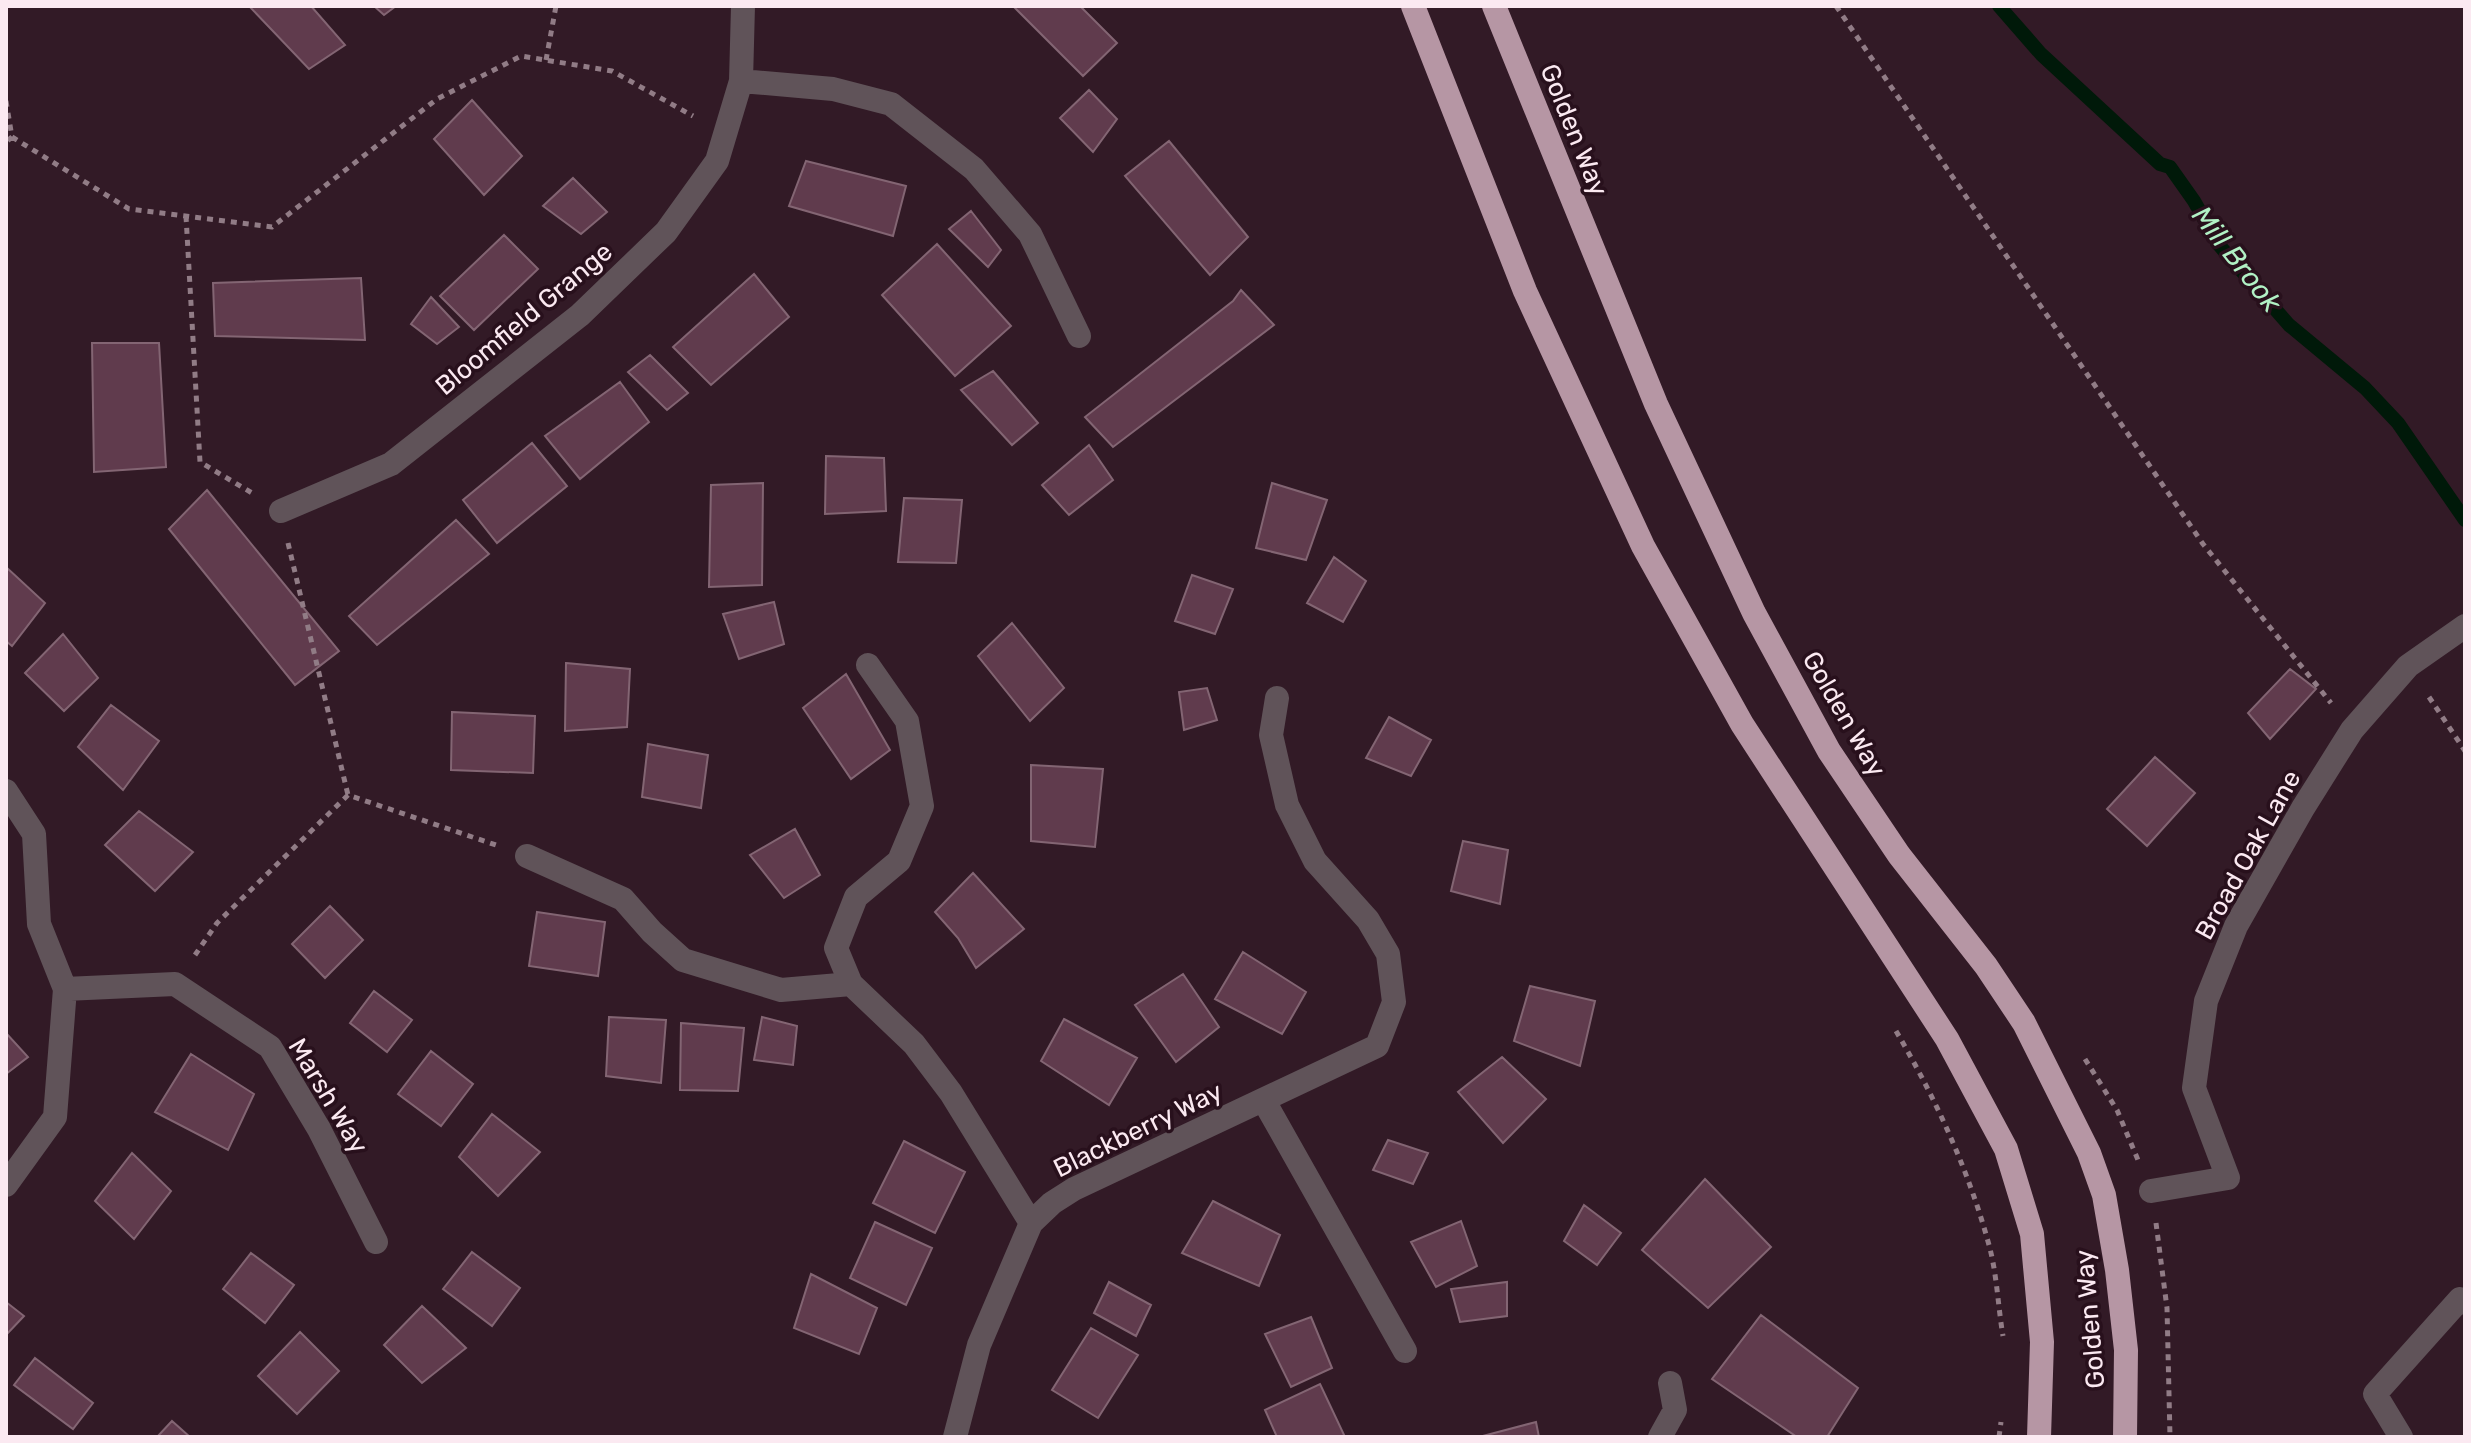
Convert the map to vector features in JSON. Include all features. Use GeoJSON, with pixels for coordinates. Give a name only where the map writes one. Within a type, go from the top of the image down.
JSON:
{"type":"FeatureCollection","features":[{"type":"Feature","properties":{"kind":"highway","name":"Golden Way"},"geometry":{"type":"LineString","coordinates":[[1413,6],[1525,291],[1643,546],[1742,724],[1947,1039],[2006,1149],[2032,1234],[2042,1342],[2039,1437]]}},
{"type":"Feature","properties":{"kind":"highway","name":"Golden Way"},"geometry":{"type":"LineString","coordinates":[[1494,6],[1656,404],[1754,613],[1829,751],[1899,855],[1986,966],[2024,1023],[2089,1153],[2104,1195],[2117,1270],[2126,1350],[2125,1437]]}},
{"type":"Feature","properties":{"kind":"street","name":"Bloomfield Grange"},"geometry":{"type":"LineString","coordinates":[[281,511],[391,464],[580,315],[666,232],[717,161],[741,81],[743,6]]}},
{"type":"Feature","properties":{"kind":"street"},"geometry":{"type":"LineString","coordinates":[[741,81],[833,89],[891,104],[974,169],[1030,234],[1079,336]]}},
{"type":"Feature","properties":{"kind":"street","name":"Broad Oak Lane"},"geometry":{"type":"LineString","coordinates":[[2151,1191],[2228,1178],[2194,1088],[2206,1001],[2236,926],[2303,808],[2352,730],[2408,666],[2465,626]]}},
{"type":"Feature","properties":{"kind":"street"},"geometry":{"type":"LineString","coordinates":[[868,665],[907,721],[922,806],[899,861],[856,897],[836,948],[851,984],[914,1044],[951,1093],[1031,1223]]}},
{"type":"Feature","properties":{"kind":"street","name":"Blackberry Way"},"geometry":{"type":"LineString","coordinates":[[955,1437],[979,1345],[1031,1223],[1052,1203],[1074,1189],[1377,1046],[1394,1002],[1388,954],[1368,920],[1315,861],[1287,805],[1271,735],[1277,698]]}},
{"type":"Feature","properties":{"kind":"street"},"geometry":{"type":"LineString","coordinates":[[6,791],[34,834],[39,924],[65,989],[55,1117],[6,1185]]}},
{"type":"Feature","properties":{"kind":"street"},"geometry":{"type":"LineString","coordinates":[[527,856],[623,899],[652,932],[683,960],[781,990],[851,984]]}},
{"type":"Feature","properties":{"kind":"street"},"geometry":{"type":"LineString","coordinates":[[65,989],[175,984]]}},
{"type":"Feature","properties":{"kind":"street","name":"Marsh Way"},"geometry":{"type":"LineString","coordinates":[[175,984],[270,1047],[319,1129],[376,1242]]}},
{"type":"Feature","properties":{"kind":"street","name":"Blackberry Way"},"geometry":{"type":"LineString","coordinates":[[1264,1101],[1405,1351]]}},
{"type":"Feature","properties":{"kind":"street"},"geometry":{"type":"LineString","coordinates":[[2401,1437],[2375,1394],[2460,1299],[2465,1303]]}},
{"type":"Feature","properties":{"kind":"street"},"geometry":{"type":"LineString","coordinates":[[1660,1437],[1675,1410],[1670,1383]]}},
{"type":"Feature","properties":{"kind":"path"},"geometry":{"type":"LineString","coordinates":[[546,60],[556,6]]}},
{"type":"Feature","properties":{"kind":"path"},"geometry":{"type":"LineString","coordinates":[[1836,6],[2203,544],[2352,730]]}},
{"type":"Feature","properties":{"kind":"path"},"geometry":{"type":"LineString","coordinates":[[6,101],[9,140],[129,209],[272,227],[437,99],[521,56],[612,71],[726,134]]}},
{"type":"Feature","properties":{"kind":"path"},"geometry":{"type":"LineString","coordinates":[[186,216],[200,462],[281,511],[348,795]]}},
{"type":"Feature","properties":{"kind":"path"},"geometry":{"type":"LineString","coordinates":[[2408,666],[2465,751]]}},
{"type":"Feature","properties":{"kind":"path"},"geometry":{"type":"LineString","coordinates":[[348,795],[527,856]]}},
{"type":"Feature","properties":{"kind":"path"},"geometry":{"type":"LineString","coordinates":[[175,984],[217,923],[348,795]]}},
{"type":"Feature","properties":{"kind":"path"},"geometry":{"type":"LineString","coordinates":[[2151,1191],[2167,1308],[2170,1437]]}},
{"type":"Feature","properties":{"kind":"building"},"geometry":{"type":"Polygon","coordinates":[[[249,6],[311,6],[345,45],[309,69],[249,6]]]}},
{"type":"Feature","properties":{"kind":"building"},"geometry":{"type":"Polygon","coordinates":[[[374,6],[396,6],[384,15],[374,6]]]}},
{"type":"Feature","properties":{"kind":"building"},"geometry":{"type":"Polygon","coordinates":[[[1013,6],[1080,6],[1117,43],[1083,76],[1013,6]]]}},
{"type":"Feature","properties":{"kind":"building"},"geometry":{"type":"Polygon","coordinates":[[[1089,90],[1117,119],[1093,152],[1060,118],[1089,90]]]}},
{"type":"Feature","properties":{"kind":"building"},"geometry":{"type":"Polygon","coordinates":[[[472,100],[522,156],[484,195],[434,139],[472,100]]]}},
{"type":"Feature","properties":{"kind":"building"},"geometry":{"type":"Polygon","coordinates":[[[1169,141],[1248,237],[1210,275],[1125,176],[1169,141]]]}},
{"type":"Feature","properties":{"kind":"building"},"geometry":{"type":"Polygon","coordinates":[[[806,161],[906,186],[893,236],[789,206],[806,161]]]}},
{"type":"Feature","properties":{"kind":"building"},"geometry":{"type":"Polygon","coordinates":[[[573,178],[607,212],[581,234],[543,206],[573,178]]]}},
{"type":"Feature","properties":{"kind":"building"},"geometry":{"type":"Polygon","coordinates":[[[971,211],[1001,250],[988,267],[949,229],[971,211]]]}},
{"type":"Feature","properties":{"kind":"building"},"geometry":{"type":"Polygon","coordinates":[[[504,235],[538,269],[474,330],[440,296],[504,235]]]}},
{"type":"Feature","properties":{"kind":"building"},"geometry":{"type":"Polygon","coordinates":[[[937,244],[1011,326],[955,376],[882,295],[937,244]]]}},
{"type":"Feature","properties":{"kind":"building"},"geometry":{"type":"Polygon","coordinates":[[[754,274],[789,317],[711,385],[673,347],[754,274]]]}},
{"type":"Feature","properties":{"kind":"building"},"geometry":{"type":"Polygon","coordinates":[[[361,278],[365,340],[215,336],[213,283],[361,278]]]}},
{"type":"Feature","properties":{"kind":"building"},"geometry":{"type":"Polygon","coordinates":[[[1241,290],[1274,325],[1113,447],[1085,417],[1233,301],[1241,290]]]}},
{"type":"Feature","properties":{"kind":"building"},"geometry":{"type":"Polygon","coordinates":[[[431,297],[459,327],[437,344],[411,324],[431,297]]]}},
{"type":"Feature","properties":{"kind":"building"},"geometry":{"type":"Polygon","coordinates":[[[92,343],[159,343],[166,467],[94,472],[92,343]]]}},
{"type":"Feature","properties":{"kind":"building"},"geometry":{"type":"Polygon","coordinates":[[[650,355],[688,393],[667,410],[628,372],[650,355]]]}},
{"type":"Feature","properties":{"kind":"building"},"geometry":{"type":"Polygon","coordinates":[[[993,371],[1038,423],[1012,445],[961,390],[993,371]]]}},
{"type":"Feature","properties":{"kind":"building"},"geometry":{"type":"Polygon","coordinates":[[[620,382],[649,422],[580,479],[545,436],[620,382]]]}},
{"type":"Feature","properties":{"kind":"building"},"geometry":{"type":"Polygon","coordinates":[[[532,443],[567,486],[497,543],[463,500],[532,443]]]}},
{"type":"Feature","properties":{"kind":"building"},"geometry":{"type":"Polygon","coordinates":[[[1089,445],[1113,480],[1069,515],[1042,485],[1089,445]]]}},
{"type":"Feature","properties":{"kind":"building"},"geometry":{"type":"Polygon","coordinates":[[[826,456],[884,458],[886,511],[825,514],[826,456]]]}},
{"type":"Feature","properties":{"kind":"building"},"geometry":{"type":"Polygon","coordinates":[[[763,483],[762,585],[709,587],[711,485],[763,483]]]}},
{"type":"Feature","properties":{"kind":"building"},"geometry":{"type":"Polygon","coordinates":[[[1272,483],[1327,500],[1306,560],[1256,548],[1272,483]]]}},
{"type":"Feature","properties":{"kind":"building"},"geometry":{"type":"Polygon","coordinates":[[[207,490],[339,651],[295,685],[169,529],[207,490]]]}},
{"type":"Feature","properties":{"kind":"building"},"geometry":{"type":"Polygon","coordinates":[[[904,498],[962,500],[956,563],[898,562],[904,498]]]}},
{"type":"Feature","properties":{"kind":"building"},"geometry":{"type":"Polygon","coordinates":[[[456,520],[489,554],[377,645],[349,616],[456,520]]]}},
{"type":"Feature","properties":{"kind":"building"},"geometry":{"type":"Polygon","coordinates":[[[1334,557],[1366,581],[1343,622],[1307,603],[1334,557]]]}},
{"type":"Feature","properties":{"kind":"building"},"geometry":{"type":"Polygon","coordinates":[[[6,567],[45,603],[12,646],[6,641],[6,567]]]}},
{"type":"Feature","properties":{"kind":"building"},"geometry":{"type":"Polygon","coordinates":[[[1192,575],[1233,589],[1215,634],[1175,621],[1192,575]]]}},
{"type":"Feature","properties":{"kind":"building"},"geometry":{"type":"Polygon","coordinates":[[[774,602],[784,644],[739,659],[723,614],[774,602]]]}},
{"type":"Feature","properties":{"kind":"building"},"geometry":{"type":"Polygon","coordinates":[[[1012,623],[1064,688],[1030,721],[978,656],[1012,623]]]}},
{"type":"Feature","properties":{"kind":"building"},"geometry":{"type":"Polygon","coordinates":[[[63,634],[98,678],[64,711],[25,673],[63,634]]]}},
{"type":"Feature","properties":{"kind":"building"},"geometry":{"type":"Polygon","coordinates":[[[566,663],[630,669],[627,727],[565,731],[566,663]]]}},
{"type":"Feature","properties":{"kind":"building"},"geometry":{"type":"Polygon","coordinates":[[[2290,669],[2316,689],[2270,739],[2248,713],[2290,669]]]}},
{"type":"Feature","properties":{"kind":"building"},"geometry":{"type":"Polygon","coordinates":[[[846,674],[890,750],[851,779],[803,708],[846,674]]]}},
{"type":"Feature","properties":{"kind":"building"},"geometry":{"type":"Polygon","coordinates":[[[1207,688],[1217,720],[1184,730],[1179,692],[1207,688]]]}},
{"type":"Feature","properties":{"kind":"building"},"geometry":{"type":"Polygon","coordinates":[[[111,705],[159,741],[123,790],[78,747],[111,705]]]}},
{"type":"Feature","properties":{"kind":"building"},"geometry":{"type":"Polygon","coordinates":[[[452,712],[535,716],[533,773],[451,770],[452,712]]]}},
{"type":"Feature","properties":{"kind":"building"},"geometry":{"type":"Polygon","coordinates":[[[1389,717],[1431,740],[1411,776],[1366,758],[1389,717]]]}},
{"type":"Feature","properties":{"kind":"building"},"geometry":{"type":"Polygon","coordinates":[[[648,744],[708,755],[701,808],[642,797],[648,744]]]}},
{"type":"Feature","properties":{"kind":"building"},"geometry":{"type":"Polygon","coordinates":[[[2155,757],[2195,793],[2147,846],[2107,809],[2155,757]]]}},
{"type":"Feature","properties":{"kind":"building"},"geometry":{"type":"Polygon","coordinates":[[[1031,765],[1103,769],[1095,847],[1031,841],[1031,765]]]}},
{"type":"Feature","properties":{"kind":"building"},"geometry":{"type":"Polygon","coordinates":[[[139,811],[193,852],[155,891],[105,845],[139,811]]]}},
{"type":"Feature","properties":{"kind":"building"},"geometry":{"type":"Polygon","coordinates":[[[795,829],[820,875],[784,898],[750,855],[795,829]]]}},
{"type":"Feature","properties":{"kind":"building"},"geometry":{"type":"Polygon","coordinates":[[[1463,841],[1508,850],[1500,904],[1451,891],[1463,841]]]}},
{"type":"Feature","properties":{"kind":"building"},"geometry":{"type":"Polygon","coordinates":[[[973,873],[1024,929],[976,968],[958,938],[935,912],[973,873]]]}},
{"type":"Feature","properties":{"kind":"building"},"geometry":{"type":"Polygon","coordinates":[[[330,906],[363,940],[325,978],[292,944],[330,906]]]}},
{"type":"Feature","properties":{"kind":"building"},"geometry":{"type":"Polygon","coordinates":[[[537,912],[605,922],[598,976],[529,966],[537,912]]]}},
{"type":"Feature","properties":{"kind":"building"},"geometry":{"type":"Polygon","coordinates":[[[1243,952],[1306,992],[1282,1034],[1215,999],[1243,952]]]}},
{"type":"Feature","properties":{"kind":"building"},"geometry":{"type":"Polygon","coordinates":[[[1183,974],[1219,1027],[1176,1062],[1135,1005],[1183,974]]]}},
{"type":"Feature","properties":{"kind":"building"},"geometry":{"type":"Polygon","coordinates":[[[1530,986],[1595,1001],[1580,1066],[1514,1041],[1530,986]]]}},
{"type":"Feature","properties":{"kind":"building"},"geometry":{"type":"Polygon","coordinates":[[[374,991],[412,1020],[387,1052],[350,1023],[374,991]]]}},
{"type":"Feature","properties":{"kind":"building"},"geometry":{"type":"Polygon","coordinates":[[[609,1017],[666,1020],[661,1083],[606,1076],[609,1017]]]}},
{"type":"Feature","properties":{"kind":"building"},"geometry":{"type":"Polygon","coordinates":[[[762,1017],[797,1026],[793,1065],[754,1060],[762,1017]]]}},
{"type":"Feature","properties":{"kind":"building"},"geometry":{"type":"Polygon","coordinates":[[[1064,1019],[1137,1058],[1109,1105],[1041,1061],[1064,1019]]]}},
{"type":"Feature","properties":{"kind":"building"},"geometry":{"type":"Polygon","coordinates":[[[681,1023],[744,1028],[738,1091],[680,1090],[681,1023]]]}},
{"type":"Feature","properties":{"kind":"building"},"geometry":{"type":"Polygon","coordinates":[[[6,1033],[28,1057],[6,1074],[6,1033]]]}},
{"type":"Feature","properties":{"kind":"building"},"geometry":{"type":"Polygon","coordinates":[[[431,1051],[473,1084],[441,1126],[398,1094],[431,1051]]]}},
{"type":"Feature","properties":{"kind":"building"},"geometry":{"type":"Polygon","coordinates":[[[191,1054],[254,1094],[228,1150],[155,1112],[191,1054]]]}},
{"type":"Feature","properties":{"kind":"building"},"geometry":{"type":"Polygon","coordinates":[[[1502,1057],[1546,1099],[1503,1143],[1458,1092],[1502,1057]]]}},
{"type":"Feature","properties":{"kind":"building"},"geometry":{"type":"Polygon","coordinates":[[[492,1114],[540,1152],[498,1196],[459,1157],[492,1114]]]}},
{"type":"Feature","properties":{"kind":"building"},"geometry":{"type":"Polygon","coordinates":[[[1388,1140],[1428,1153],[1413,1184],[1373,1170],[1388,1140]]]}},
{"type":"Feature","properties":{"kind":"building"},"geometry":{"type":"Polygon","coordinates":[[[904,1141],[965,1172],[935,1233],[873,1203],[904,1141]]]}},
{"type":"Feature","properties":{"kind":"building"},"geometry":{"type":"Polygon","coordinates":[[[132,1153],[171,1191],[134,1239],[95,1201],[132,1153]]]}},
{"type":"Feature","properties":{"kind":"building"},"geometry":{"type":"Polygon","coordinates":[[[1705,1179],[1771,1247],[1708,1308],[1642,1250],[1705,1179]]]}},
{"type":"Feature","properties":{"kind":"building"},"geometry":{"type":"Polygon","coordinates":[[[1213,1201],[1280,1235],[1259,1286],[1182,1253],[1213,1201]]]}},
{"type":"Feature","properties":{"kind":"building"},"geometry":{"type":"Polygon","coordinates":[[[1584,1205],[1621,1233],[1597,1265],[1564,1241],[1584,1205]]]}},
{"type":"Feature","properties":{"kind":"building"},"geometry":{"type":"Polygon","coordinates":[[[1461,1221],[1477,1266],[1436,1287],[1411,1242],[1461,1221]]]}},
{"type":"Feature","properties":{"kind":"building"},"geometry":{"type":"Polygon","coordinates":[[[875,1222],[932,1248],[906,1305],[850,1278],[875,1222]]]}},
{"type":"Feature","properties":{"kind":"building"},"geometry":{"type":"Polygon","coordinates":[[[472,1252],[520,1288],[492,1326],[443,1289],[472,1252]]]}},
{"type":"Feature","properties":{"kind":"building"},"geometry":{"type":"Polygon","coordinates":[[[251,1253],[294,1285],[265,1323],[223,1289],[251,1253]]]}},
{"type":"Feature","properties":{"kind":"building"},"geometry":{"type":"Polygon","coordinates":[[[811,1274],[877,1308],[859,1354],[794,1328],[811,1274]]]}},
{"type":"Feature","properties":{"kind":"building"},"geometry":{"type":"Polygon","coordinates":[[[1109,1282],[1151,1305],[1136,1336],[1094,1313],[1109,1282]]]}},
{"type":"Feature","properties":{"kind":"building"},"geometry":{"type":"Polygon","coordinates":[[[1507,1282],[1507,1316],[1460,1322],[1451,1289],[1507,1282]]]}},
{"type":"Feature","properties":{"kind":"building"},"geometry":{"type":"Polygon","coordinates":[[[6,1302],[24,1316],[6,1335],[6,1302]]]}},
{"type":"Feature","properties":{"kind":"building"},"geometry":{"type":"Polygon","coordinates":[[[422,1306],[466,1348],[422,1383],[384,1345],[422,1306]]]}},
{"type":"Feature","properties":{"kind":"building"},"geometry":{"type":"Polygon","coordinates":[[[1761,1315],[1858,1388],[1827,1437],[1797,1437],[1712,1379],[1761,1315]]]}},
{"type":"Feature","properties":{"kind":"building"},"geometry":{"type":"Polygon","coordinates":[[[1311,1317],[1332,1368],[1291,1387],[1265,1334],[1311,1317]]]}},
{"type":"Feature","properties":{"kind":"building"},"geometry":{"type":"Polygon","coordinates":[[[1091,1328],[1138,1355],[1098,1418],[1052,1390],[1091,1328]]]}},
{"type":"Feature","properties":{"kind":"building"},"geometry":{"type":"Polygon","coordinates":[[[300,1332],[339,1371],[297,1414],[258,1376],[300,1332]]]}},
{"type":"Feature","properties":{"kind":"building"},"geometry":{"type":"Polygon","coordinates":[[[35,1358],[93,1403],[73,1429],[14,1385],[35,1358]]]}},
{"type":"Feature","properties":{"kind":"building"},"geometry":{"type":"Polygon","coordinates":[[[1320,1384],[1345,1437],[1277,1437],[1265,1410],[1320,1384]]]}},
{"type":"Feature","properties":{"kind":"building"},"geometry":{"type":"Polygon","coordinates":[[[172,1421],[190,1437],[157,1437],[172,1421]]]}},
{"type":"Feature","properties":{"kind":"building"},"geometry":{"type":"Polygon","coordinates":[[[1536,1422],[1539,1437],[1479,1437],[1536,1422]]]}},
{"type":"Feature","properties":{"kind":"waterway","name":"Mill Brook"},"geometry":{"type":"LineString","coordinates":[[1999,6],[2041,54],[2160,164],[2170,167],[2219,245],[2289,325],[2365,388],[2398,423],[2465,520]]}}]}
